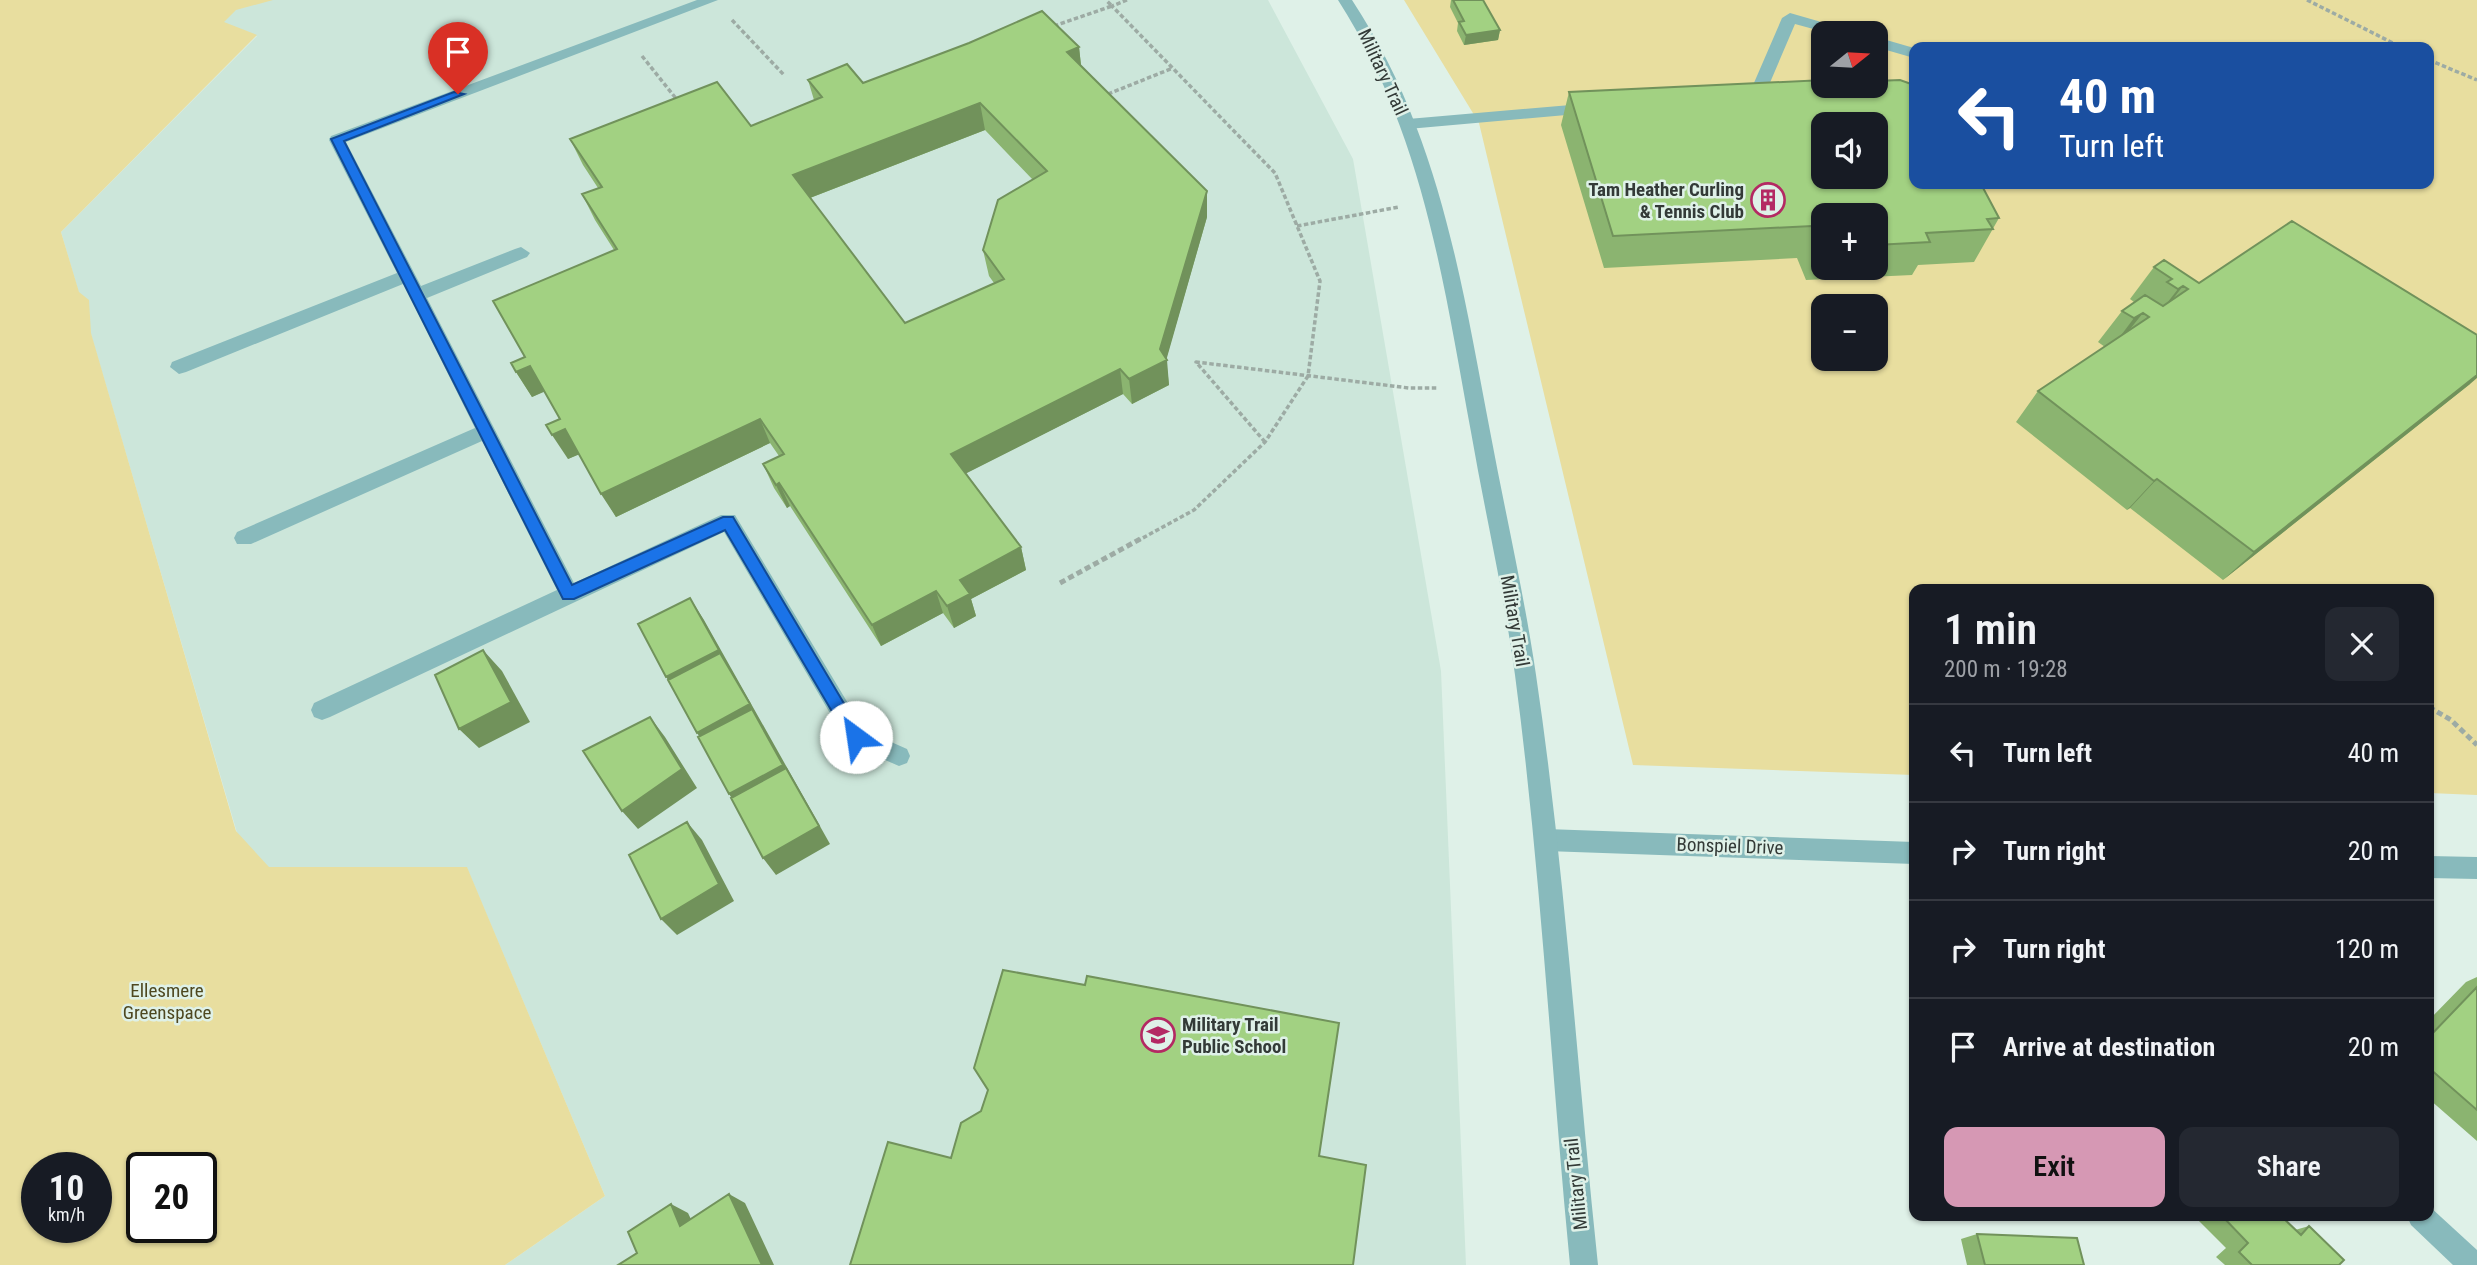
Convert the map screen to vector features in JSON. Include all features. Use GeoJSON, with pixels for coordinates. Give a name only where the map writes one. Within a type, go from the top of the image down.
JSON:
{"type":"FeatureCollection","features":[{"type":"Feature","properties":{"kind":"street"},"geometry":{"type":"LineString","coordinates":[[569,594],[337,139],[711,0]]}},
{"type":"Feature","properties":{"kind":"street","name":"Military Trail"},"geometry":{"type":"LineString","coordinates":[[1345,0],[1371,40],[1408,124],[1436,202],[1525,672],[1546,840],[1564,1069],[1584,1265]]}},
{"type":"Feature","properties":{"kind":"street"},"geometry":{"type":"LineString","coordinates":[[1754,99],[1790,18],[1811,24]]}},
{"type":"Feature","properties":{"kind":"street"},"geometry":{"type":"LineString","coordinates":[[1888,45],[1909,52]]}},
{"type":"Feature","properties":{"kind":"street"},"geometry":{"type":"LineString","coordinates":[[1408,124],[1606,107]]}},
{"type":"Feature","properties":{"kind":"street"},"geometry":{"type":"LineString","coordinates":[[417,295],[521,253]]}},
{"type":"Feature","properties":{"kind":"street"},"geometry":{"type":"LineString","coordinates":[[179,367],[406,276]]}},
{"type":"Feature","properties":{"kind":"street"},"geometry":{"type":"LineString","coordinates":[[244,538],[486,431]]}},
{"type":"Feature","properties":{"kind":"street"},"geometry":{"type":"LineString","coordinates":[[322,710],[728,521],[856,737],[899,756]]}},
{"type":"Feature","properties":{"kind":"street","name":"Bonspiel Drive"},"geometry":{"type":"LineString","coordinates":[[1546,840],[1909,853]]}},
{"type":"Feature","properties":{"kind":"street"},"geometry":{"type":"LineString","coordinates":[[2434,867],[2477,868]]}},
{"type":"Feature","properties":{"kind":"street"},"geometry":{"type":"LineString","coordinates":[[2425,1221],[2473,1265]]}},
{"type":"Feature","properties":{"kind":"path"},"geometry":{"type":"LineString","coordinates":[[1060,583],[1194,510],[1265,442],[1308,376],[1320,281],[1275,173],[1107,0]]}},
{"type":"Feature","properties":{"kind":"path"},"geometry":{"type":"LineString","coordinates":[[1051,28],[1127,0]]}},
{"type":"Feature","properties":{"kind":"path"},"geometry":{"type":"LineString","coordinates":[[2307,0],[2391,42]]}},
{"type":"Feature","properties":{"kind":"path"},"geometry":{"type":"LineString","coordinates":[[731,19],[784,75]]}},
{"type":"Feature","properties":{"kind":"path"},"geometry":{"type":"LineString","coordinates":[[624,33],[684,107]]}},
{"type":"Feature","properties":{"kind":"path"},"geometry":{"type":"LineString","coordinates":[[2434,62],[2477,79]]}},
{"type":"Feature","properties":{"kind":"path"},"geometry":{"type":"LineString","coordinates":[[1108,94],[1173,68]]}},
{"type":"Feature","properties":{"kind":"path"},"geometry":{"type":"LineString","coordinates":[[1297,226],[1404,206]]}},
{"type":"Feature","properties":{"kind":"path"},"geometry":{"type":"LineString","coordinates":[[1265,442],[1196,362],[1409,388],[1471,388]]}},
{"type":"Feature","properties":{"kind":"path"},"geometry":{"type":"LineString","coordinates":[[2434,710],[2451,720],[2477,745]]}},
{"type":"Feature","properties":{"kind":"shaded area"},"geometry":{"type":"Polygon","coordinates":[[[161,0],[1268,0],[1353,159],[1441,671],[1466,1265],[505,1265],[605,1196],[467,868],[247,867],[61,232],[257,36],[161,0]]]}},
{"type":"Feature","properties":{"kind":"green space","name":"Ellesmere Greenspace"},"geometry":{"type":"Polygon","coordinates":[[[0,0],[273,0],[236,10],[224,22],[257,35],[61,232],[79,292],[89,300],[91,333],[236,831],[269,867],[467,867],[605,1196],[505,1265],[0,1265],[0,0]]]}},
{"type":"Feature","properties":{"kind":"green space"},"geometry":{"type":"Polygon","coordinates":[[[1404,0],[2477,0],[2477,795],[2434,793],[2434,584],[1909,584],[1909,775],[1633,765],[1479,123],[1404,0]]]}},
{"type":"Feature","properties":{"kind":"building"},"geometry":{"type":"Polygon","coordinates":[[[1453,0],[1483,0],[1500,30],[1466,35],[1459,22],[1464,21],[1453,0]]]}},
{"type":"Feature","properties":{"kind":"building"},"geometry":{"type":"Polygon","coordinates":[[[1042,11],[1079,47],[1067,52],[1207,191],[1160,349],[1167,360],[1129,379],[1120,369],[951,454],[1021,547],[960,580],[970,594],[947,606],[936,591],[872,625],[779,483],[776,485],[763,464],[784,454],[760,419],[601,494],[565,429],[552,435],[546,425],[560,419],[530,366],[516,372],[511,363],[525,357],[493,301],[617,249],[582,194],[602,187],[570,139],[717,82],[751,126],[822,97],[808,80],[847,64],[863,83],[969,43],[1042,11]],[[980,103],[793,175],[905,323],[1004,279],[983,250],[998,200],[1047,171],[980,103]]]}},
{"type":"Feature","properties":{"kind":"building","name":"Tam Heather Curling & Tennis Club"},"geometry":{"type":"Polygon","coordinates":[[[1888,80],[1900,80],[1909,83],[1909,189],[1984,189],[1999,218],[1987,219],[1993,229],[1926,233],[1930,242],[1888,244],[1888,203],[1811,203],[1811,226],[1613,236],[1569,92],[1811,81],[1811,98],[1888,98],[1888,80]]]}},
{"type":"Feature","properties":{"kind":"building"},"geometry":{"type":"Polygon","coordinates":[[[2292,221],[2477,335],[2477,375],[2254,552],[2157,479],[2154,481],[2038,391],[2149,317],[2143,313],[2134,318],[2122,311],[2145,295],[2163,306],[2188,289],[2183,286],[2178,289],[2167,282],[2172,279],[2154,267],[2164,260],[2199,283],[2292,221]]]}},
{"type":"Feature","properties":{"kind":"building"},"geometry":{"type":"Polygon","coordinates":[[[690,598],[719,650],[666,677],[638,624],[690,598]]]}},
{"type":"Feature","properties":{"kind":"building"},"geometry":{"type":"Polygon","coordinates":[[[483,650],[511,702],[459,729],[435,675],[483,650]]]}},
{"type":"Feature","properties":{"kind":"building"},"geometry":{"type":"Polygon","coordinates":[[[720,653],[750,704],[697,733],[668,680],[720,653]]]}},
{"type":"Feature","properties":{"kind":"building"},"geometry":{"type":"Polygon","coordinates":[[[752,709],[783,765],[729,794],[698,737],[752,709]]]}},
{"type":"Feature","properties":{"kind":"building"},"geometry":{"type":"Polygon","coordinates":[[[650,717],[682,769],[622,811],[583,751],[650,717]]]}},
{"type":"Feature","properties":{"kind":"building"},"geometry":{"type":"Polygon","coordinates":[[[786,768],[819,826],[763,858],[731,798],[786,768]]]}},
{"type":"Feature","properties":{"kind":"building"},"geometry":{"type":"Polygon","coordinates":[[[687,822],[719,884],[661,919],[629,855],[687,822]]]}},
{"type":"Feature","properties":{"kind":"building"},"geometry":{"type":"Polygon","coordinates":[[[1003,970],[1085,985],[1087,976],[1339,1023],[1319,1156],[1366,1165],[1353,1265],[850,1265],[888,1142],[951,1158],[961,1123],[981,1111],[988,1090],[974,1068],[1003,970]]]}},
{"type":"Feature","properties":{"kind":"building"},"geometry":{"type":"Polygon","coordinates":[[[2477,987],[2477,1110],[2434,1072],[2434,1032],[2477,987]]]}},
{"type":"Feature","properties":{"kind":"building"},"geometry":{"type":"Polygon","coordinates":[[[729,1194],[762,1265],[618,1265],[637,1253],[628,1232],[671,1204],[680,1226],[729,1194]]]}},
{"type":"Feature","properties":{"kind":"building"},"geometry":{"type":"Polygon","coordinates":[[[2227,1221],[2286,1221],[2301,1235],[2309,1226],[2344,1260],[2339,1265],[2252,1265],[2239,1252],[2248,1243],[2227,1221]]]}},
{"type":"Feature","properties":{"kind":"building"},"geometry":{"type":"Polygon","coordinates":[[[1977,1234],[2077,1238],[2084,1265],[1985,1265],[1977,1234]]]}},
{"type":"Feature","properties":{"kind":"place","name":"Tam Heather Curling & Tennis Club"},"geometry":{"type":"Point","coordinates":[1768,200]}},
{"type":"Feature","properties":{"kind":"place","name":"Military Trail Public School"},"geometry":{"type":"Point","coordinates":[1158,1035]}},
{"type":"Feature","properties":{"kind":"route"},"geometry":{"type":"LineString","coordinates":[[458,94],[337,139],[569,594],[728,521],[856,737]]}}]}
